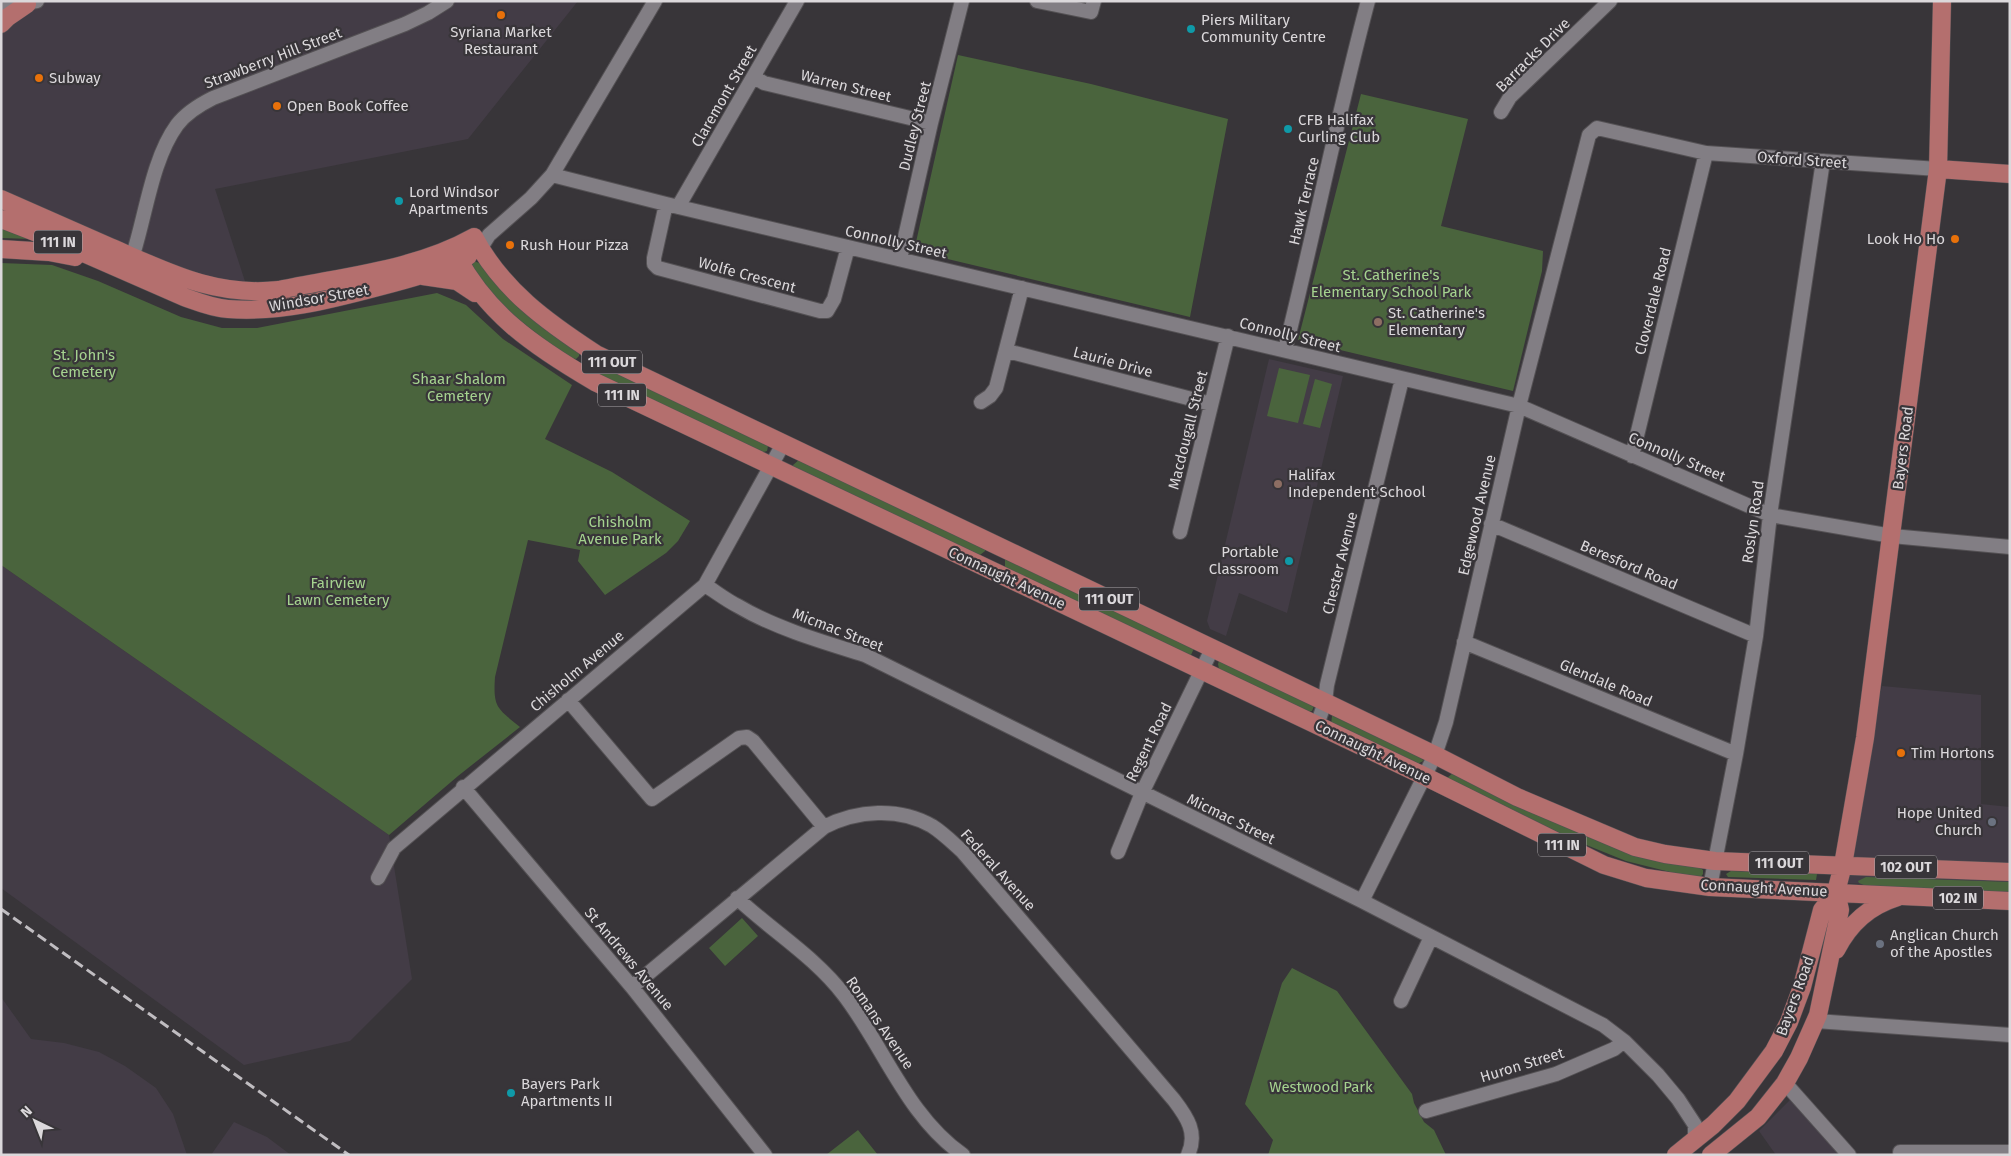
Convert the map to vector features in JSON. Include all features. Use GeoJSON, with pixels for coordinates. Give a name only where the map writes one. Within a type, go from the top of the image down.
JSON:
{"type":"FeatureCollection","features":[{"type":"Feature","properties":{"kind":"main road","name":"Bayers Road"},"geometry":{"type":"LineString","coordinates":[[1676,1155],[1713,1125],[1737,1101],[1774,1051],[1789,1022],[1802,987],[1822,910],[1836,892],[1843,865],[1863,752],[1938,169],[1942,1]]}},
{"type":"Feature","properties":{"kind":"main road"},"geometry":{"type":"LineString","coordinates":[[1,24],[8,17],[32,2]]}},
{"type":"Feature","properties":{"kind":"main road","name":"Oxford Street"},"geometry":{"type":"LineString","coordinates":[[1938,169],[2010,174]]}},
{"type":"Feature","properties":{"kind":"main road","name":"Windsor Street"},"geometry":{"type":"LineString","coordinates":[[3,198],[124,266],[204,305],[240,309],[283,308],[343,296],[420,276],[481,240]]}},
{"type":"Feature","properties":{"kind":"main road","name":"Windsor Street"},"geometry":{"type":"LineString","coordinates":[[1,219],[124,266],[229,290],[260,292],[279,290],[456,255]]}},
{"type":"Feature","properties":{"kind":"main road","name":"Connaught Avenue"},"geometry":{"type":"LineString","coordinates":[[481,240],[487,260],[518,298],[596,354],[1435,755],[1517,798],[1635,847],[1665,854],[1716,861],[2010,872]]}},
{"type":"Feature","properties":{"kind":"main road"},"geometry":{"type":"LineString","coordinates":[[1,249],[48,252],[124,266]]}},
{"type":"Feature","properties":{"kind":"main road","name":"Connaught Avenue"},"geometry":{"type":"LineString","coordinates":[[456,255],[487,302],[524,336],[556,359],[595,382],[1424,776],[1604,866],[1646,878],[1710,886],[1906,894],[2010,901]]}},
{"type":"Feature","properties":{"kind":"main road"},"geometry":{"type":"LineString","coordinates":[[420,276],[457,280],[487,302]]}},
{"type":"Feature","properties":{"kind":"main road"},"geometry":{"type":"LineString","coordinates":[[989,569],[1000,546]]}},
{"type":"Feature","properties":{"kind":"main road","name":"Bayers Road"},"geometry":{"type":"LineString","coordinates":[[1711,1155],[1758,1117],[1797,1064],[1816,1021],[1840,910],[1836,892]]}},
{"type":"Feature","properties":{"kind":"main road"},"geometry":{"type":"LineString","coordinates":[[1828,966],[1848,930],[1864,913],[1884,902],[1906,894]]}},
{"type":"Feature","properties":{"kind":"main road"},"geometry":{"type":"LineString","coordinates":[[1774,1051],[1777,1069],[1785,1082]]}},
{"type":"Feature","properties":{"kind":"main road"},"geometry":{"type":"LineString","coordinates":[[1713,1125],[1729,1115],[1744,1112],[1758,1117]]}},
{"type":"Feature","properties":{"kind":"street","name":"Strawberry Hill Street"},"geometry":{"type":"LineString","coordinates":[[124,266],[140,226],[166,142],[185,116],[213,98],[405,24],[447,1]]}},
{"type":"Feature","properties":{"kind":"street","name":"Windsor Street"},"geometry":{"type":"LineString","coordinates":[[481,240],[531,198],[552,175],[655,1]]}},
{"type":"Feature","properties":{"kind":"street","name":"Claremont Street"},"geometry":{"type":"LineString","coordinates":[[672,205],[754,77],[797,1]]}},
{"type":"Feature","properties":{"kind":"street","name":"Dudley Street"},"geometry":{"type":"LineString","coordinates":[[900,259],[962,1]]}},
{"type":"Feature","properties":{"kind":"street"},"geometry":{"type":"LineString","coordinates":[[1037,1],[1092,7]]}},
{"type":"Feature","properties":{"kind":"street","name":"Hawk Terrace"},"geometry":{"type":"LineString","coordinates":[[1285,350],[1350,70],[1368,1]]}},
{"type":"Feature","properties":{"kind":"street","name":"Barracks Drive"},"geometry":{"type":"LineString","coordinates":[[1501,112],[1510,97],[1610,1]]}},
{"type":"Feature","properties":{"kind":"street"},"geometry":{"type":"LineString","coordinates":[[1,7],[32,2]]}},
{"type":"Feature","properties":{"kind":"street","name":"Warren Street"},"geometry":{"type":"LineString","coordinates":[[754,77],[764,82],[932,123]]}},
{"type":"Feature","properties":{"kind":"street","name":"Oxford Street"},"geometry":{"type":"LineString","coordinates":[[1597,128],[1706,153],[1938,169]]}},
{"type":"Feature","properties":{"kind":"street","name":"Edgewood Avenue"},"geometry":{"type":"LineString","coordinates":[[1362,902],[1435,755],[1446,722],[1490,524],[1519,406],[1589,135],[1597,128]]}},
{"type":"Feature","properties":{"kind":"street","name":"Cloverdale Road"},"geometry":{"type":"LineString","coordinates":[[1632,456],[1706,153]]}},
{"type":"Feature","properties":{"kind":"street","name":"Roslyn Road"},"geometry":{"type":"LineString","coordinates":[[1710,886],[1736,754],[1756,636],[1770,514],[1823,161]]}},
{"type":"Feature","properties":{"kind":"street","name":"Connolly Street"},"geometry":{"type":"LineString","coordinates":[[552,175],[848,248],[1519,406],[1770,514],[1892,536],[2010,548]]}},
{"type":"Feature","properties":{"kind":"street","name":"Wolfe Crescent"},"geometry":{"type":"LineString","coordinates":[[672,205],[654,258],[654,264],[658,268],[820,311],[827,311],[834,299],[848,248]]}},
{"type":"Feature","properties":{"kind":"street"},"geometry":{"type":"LineString","coordinates":[[981,402],[990,396],[996,388],[1022,288]]}},
{"type":"Feature","properties":{"kind":"street","name":"Macdougall Street"},"geometry":{"type":"LineString","coordinates":[[1180,532],[1228,336]]}},
{"type":"Feature","properties":{"kind":"street","name":"Laurie Drive"},"geometry":{"type":"LineString","coordinates":[[1007,351],[1211,404]]}},
{"type":"Feature","properties":{"kind":"street","name":"Chester Avenue"},"geometry":{"type":"LineString","coordinates":[[1317,725],[1325,702],[1327,685],[1402,379]]}},
{"type":"Feature","properties":{"kind":"street"},"geometry":{"type":"LineString","coordinates":[[771,467],[783,444]]}},
{"type":"Feature","properties":{"kind":"street","name":"Chisholm Avenue"},"geometry":{"type":"LineString","coordinates":[[378,878],[394,848],[705,585],[771,467]]}},
{"type":"Feature","properties":{"kind":"street","name":"Beresford Road"},"geometry":{"type":"LineString","coordinates":[[1490,524],[1756,636]]}},
{"type":"Feature","properties":{"kind":"street","name":"Micmac Street"},"geometry":{"type":"LineString","coordinates":[[705,585],[738,607],[759,617],[865,655],[1551,996],[1603,1025],[1624,1041],[1658,1075],[1694,1124],[1695,1140]]}},
{"type":"Feature","properties":{"kind":"street","name":"Glendale Road"},"geometry":{"type":"LineString","coordinates":[[1464,642],[1736,754]]}},
{"type":"Feature","properties":{"kind":"street","name":"Regent Road"},"geometry":{"type":"LineString","coordinates":[[1118,852],[1142,793],[1212,649]]}},
{"type":"Feature","properties":{"kind":"street"},"geometry":{"type":"LineString","coordinates":[[568,700],[652,799],[739,738],[747,737],[771,760],[824,827]]}},
{"type":"Feature","properties":{"kind":"street","name":"St Andrews Avenue"},"geometry":{"type":"LineString","coordinates":[[464,787],[632,987],[765,1155]]}},
{"type":"Feature","properties":{"kind":"street","name":"Federal Avenue"},"geometry":{"type":"LineString","coordinates":[[632,987],[824,827],[836,820],[862,814],[887,813],[917,819],[944,834],[967,857],[1174,1100],[1191,1125],[1192,1141],[1188,1155]]}},
{"type":"Feature","properties":{"kind":"street","name":"Romans Avenue"},"geometry":{"type":"LineString","coordinates":[[737,898],[810,958],[837,986],[919,1112],[937,1134],[963,1155]]}},
{"type":"Feature","properties":{"kind":"street"},"geometry":{"type":"LineString","coordinates":[[1401,1001],[1431,937]]}},
{"type":"Feature","properties":{"kind":"street"},"geometry":{"type":"LineString","coordinates":[[1816,1021],[2010,1035]]}},
{"type":"Feature","properties":{"kind":"street","name":"Huron Street"},"geometry":{"type":"LineString","coordinates":[[1426,1111],[1556,1074],[1614,1049],[1624,1041]]}},
{"type":"Feature","properties":{"kind":"street"},"geometry":{"type":"LineString","coordinates":[[1785,1082],[1849,1155]]}},
{"type":"Feature","properties":{"kind":"street"},"geometry":{"type":"LineString","coordinates":[[1900,1152],[2010,1152]]}},
{"type":"Feature","properties":{"kind":"shaded area"},"geometry":{"type":"Polygon","coordinates":[[[1,1],[578,1],[468,139],[215,189],[253,306],[189,295],[95,259],[1,230],[1,1]]]}},
{"type":"Feature","properties":{"kind":"shaded area","name":"Halifax Independent School"},"geometry":{"type":"Polygon","coordinates":[[[1269,359],[1343,376],[1287,613],[1239,593],[1226,636],[1210,629],[1207,621],[1269,359]]]}},
{"type":"Feature","properties":{"kind":"shaded area"},"geometry":{"type":"Polygon","coordinates":[[[1,565],[389,835],[412,979],[350,1041],[244,1065],[1,888],[1,565]]]}},
{"type":"Feature","properties":{"kind":"shaded area"},"geometry":{"type":"Polygon","coordinates":[[[1882,686],[1981,695],[1981,804],[2010,807],[2010,888],[1833,883],[1882,686]]]}},
{"type":"Feature","properties":{"kind":"shaded area"},"geometry":{"type":"Polygon","coordinates":[[[1,997],[31,1039],[64,1043],[99,1052],[125,1066],[156,1088],[173,1114],[187,1155],[1,1155],[1,997]]]}},
{"type":"Feature","properties":{"kind":"shaded area"},"geometry":{"type":"Polygon","coordinates":[[[1795,1095],[1850,1155],[1776,1155],[1759,1131],[1795,1095]]]}},
{"type":"Feature","properties":{"kind":"shaded area"},"geometry":{"type":"Polygon","coordinates":[[[234,1122],[267,1137],[291,1155],[211,1155],[234,1122]]]}},
{"type":"Feature","properties":{"kind":"green space"},"geometry":{"type":"Polygon","coordinates":[[[958,55],[1091,84],[1228,119],[1190,317],[914,251],[958,55]]]}},
{"type":"Feature","properties":{"kind":"green space","name":"St. Catherine's Elementary School Park"},"geometry":{"type":"Polygon","coordinates":[[[1361,94],[1468,119],[1441,226],[1543,251],[1542,271],[1513,391],[1298,340],[1361,94]]]}},
{"type":"Feature","properties":{"kind":"green space"},"geometry":{"type":"Polygon","coordinates":[[[1,227],[32,239],[1,238],[1,227]]]}},
{"type":"Feature","properties":{"kind":"green space"},"geometry":{"type":"Polygon","coordinates":[[[474,261],[479,263],[501,286],[579,352],[579,356],[576,359],[568,357],[515,316],[490,292],[480,279],[471,265],[474,261]]]}},
{"type":"Feature","properties":{"kind":"green space","name":"Fairview Lawn Cemetery"},"geometry":{"type":"Polygon","coordinates":[[[1,263],[52,265],[98,281],[181,317],[222,328],[257,328],[437,293],[466,305],[503,339],[572,385],[545,439],[612,472],[690,521],[678,541],[666,553],[605,595],[578,561],[580,550],[528,540],[495,677],[495,695],[498,706],[506,716],[520,727],[458,776],[389,835],[1,565],[1,263]]]}},
{"type":"Feature","properties":{"kind":"green space"},"geometry":{"type":"Polygon","coordinates":[[[605,365],[764,442],[768,446],[767,451],[760,453],[601,375],[600,367],[605,365]]]}},
{"type":"Feature","properties":{"kind":"green space"},"geometry":{"type":"Polygon","coordinates":[[[1279,368],[1310,375],[1298,423],[1267,416],[1279,368]]]}},
{"type":"Feature","properties":{"kind":"green space"},"geometry":{"type":"Polygon","coordinates":[[[1315,379],[1332,384],[1320,428],[1303,424],[1315,379]]]}},
{"type":"Feature","properties":{"kind":"green space"},"geometry":{"type":"Polygon","coordinates":[[[800,459],[985,548],[985,551],[980,555],[794,469],[793,465],[800,459]]]}},
{"type":"Feature","properties":{"kind":"green space"},"geometry":{"type":"Polygon","coordinates":[[[1005,559],[1195,646],[1191,655],[1186,655],[1005,568],[1005,559]]]}},
{"type":"Feature","properties":{"kind":"green space"},"geometry":{"type":"Polygon","coordinates":[[[1219,661],[1314,706],[1312,711],[1307,712],[1219,669],[1219,661]]]}},
{"type":"Feature","properties":{"kind":"green space"},"geometry":{"type":"Polygon","coordinates":[[[1337,714],[1422,757],[1423,761],[1416,765],[1331,725],[1332,716],[1337,714]]]}},
{"type":"Feature","properties":{"kind":"green space"},"geometry":{"type":"Polygon","coordinates":[[[1453,773],[1699,867],[1703,870],[1703,874],[1700,878],[1694,878],[1626,861],[1579,842],[1449,781],[1447,778],[1453,773]]]}},
{"type":"Feature","properties":{"kind":"green space"},"geometry":{"type":"Polygon","coordinates":[[[1731,871],[1817,874],[1816,880],[1728,877],[1726,874],[1731,871]]]}},
{"type":"Feature","properties":{"kind":"green space"},"geometry":{"type":"Polygon","coordinates":[[[1866,877],[2010,882],[2010,892],[1866,886],[1859,883],[1858,881],[1866,877]]]}},
{"type":"Feature","properties":{"kind":"green space"},"geometry":{"type":"Polygon","coordinates":[[[742,918],[758,936],[725,966],[709,948],[742,918]]]}},
{"type":"Feature","properties":{"kind":"green space","name":"Westwood Park"},"geometry":{"type":"Polygon","coordinates":[[[1292,968],[1337,991],[1412,1094],[1414,1103],[1424,1122],[1434,1130],[1446,1155],[1268,1155],[1273,1140],[1245,1104],[1282,983],[1292,968]]]}},
{"type":"Feature","properties":{"kind":"green space"},"geometry":{"type":"Polygon","coordinates":[[[858,1130],[878,1155],[826,1155],[858,1130]]]}},
{"type":"Feature","properties":{"kind":"railway"},"geometry":{"type":"LineString","coordinates":[[1,909],[349,1155]]}},
{"type":"Feature","properties":{"kind":"place","name":"Syriana Market Restaurant"},"geometry":{"type":"Point","coordinates":[501,15]}},
{"type":"Feature","properties":{"kind":"place","name":"Piers Military Community Centre"},"geometry":{"type":"Point","coordinates":[1191,29]}},
{"type":"Feature","properties":{"kind":"place","name":"Subway"},"geometry":{"type":"Point","coordinates":[39,78]}},
{"type":"Feature","properties":{"kind":"place","name":"Open Book Coffee"},"geometry":{"type":"Point","coordinates":[277,106]}},
{"type":"Feature","properties":{"kind":"place","name":"CFB Halifax Curling Club"},"geometry":{"type":"Point","coordinates":[1288,129]}},
{"type":"Feature","properties":{"kind":"place","name":"Lord Windsor Apartments"},"geometry":{"type":"Point","coordinates":[399,201]}},
{"type":"Feature","properties":{"kind":"place","name":"Look Ho Ho"},"geometry":{"type":"Point","coordinates":[1955,239]}},
{"type":"Feature","properties":{"kind":"place","name":"Rush Hour Pizza"},"geometry":{"type":"Point","coordinates":[510,245]}},
{"type":"Feature","properties":{"kind":"place","name":"St. Catherine's Elementary"},"geometry":{"type":"Point","coordinates":[1378,322]}},
{"type":"Feature","properties":{"kind":"place","name":"Halifax Independent School"},"geometry":{"type":"Point","coordinates":[1278,484]}},
{"type":"Feature","properties":{"kind":"place","name":"Portable Classroom"},"geometry":{"type":"Point","coordinates":[1289,561]}},
{"type":"Feature","properties":{"kind":"place","name":"Tim Hortons"},"geometry":{"type":"Point","coordinates":[1901,753]}},
{"type":"Feature","properties":{"kind":"place","name":"Hope United Church"},"geometry":{"type":"Point","coordinates":[1992,822]}},
{"type":"Feature","properties":{"kind":"place","name":"Anglican Church of the Apostles"},"geometry":{"type":"Point","coordinates":[1880,944]}},
{"type":"Feature","properties":{"kind":"place","name":"Bayers Park Apartments II"},"geometry":{"type":"Point","coordinates":[511,1093]}},
{"type":"Feature","properties":{"kind":"park label","name":"St. John's Cemetery"},"geometry":{"type":"Point","coordinates":[84,364]}},
{"type":"Feature","properties":{"kind":"park label","name":"Shaar Shalom Cemetery"},"geometry":{"type":"Point","coordinates":[459,388]}},
{"type":"Feature","properties":{"kind":"park label","name":"Chisholm Avenue Park"},"geometry":{"type":"Point","coordinates":[620,530]}}]}
